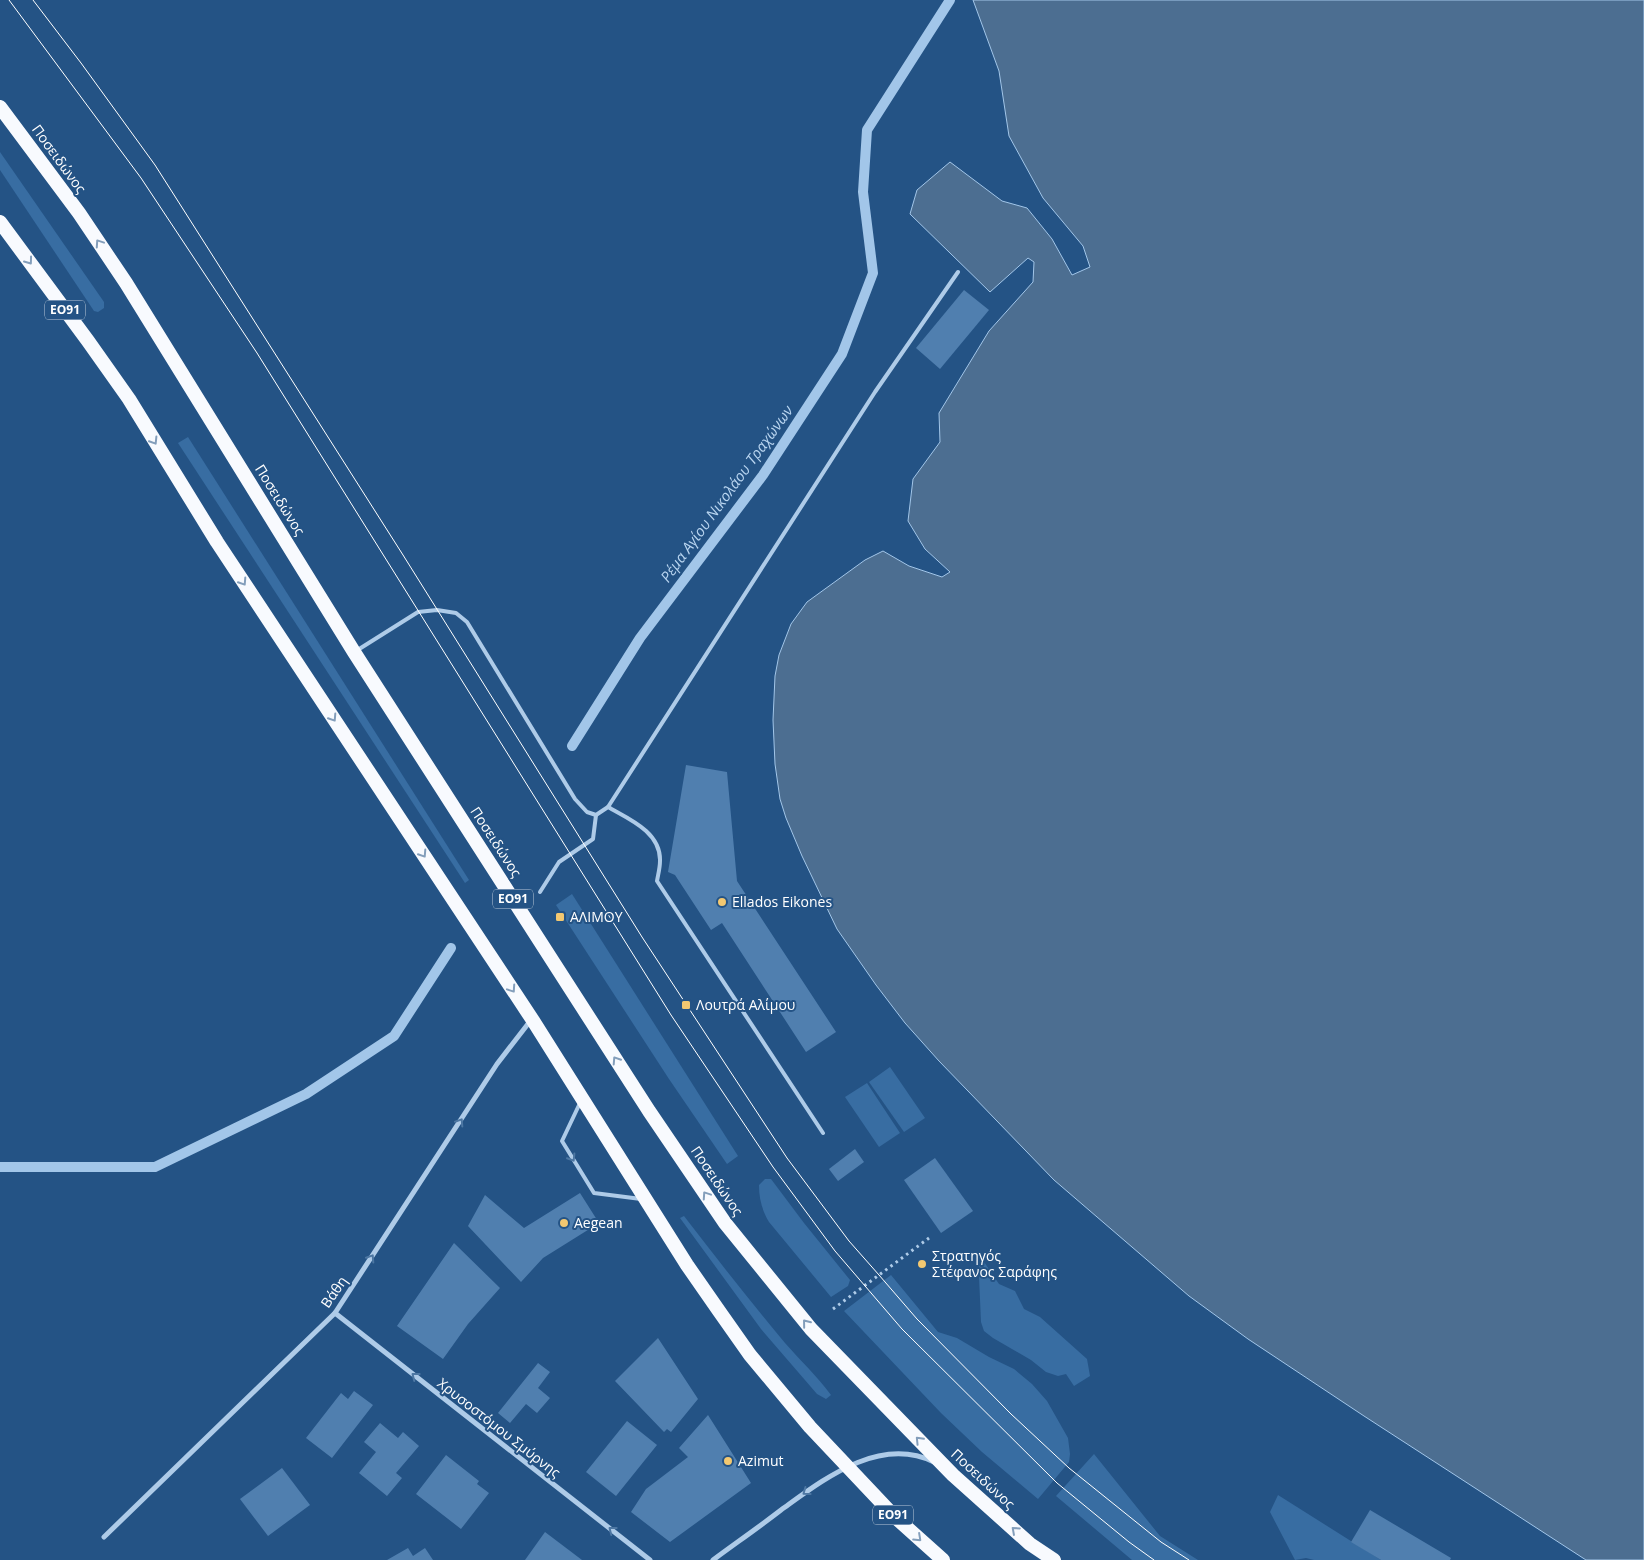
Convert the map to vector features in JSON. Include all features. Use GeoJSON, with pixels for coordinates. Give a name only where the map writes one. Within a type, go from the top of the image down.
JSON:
{"type":"FeatureCollection","features":[{"type":"Feature","properties":{"kind":"highway","name":"Ποσειδώνος"},"geometry":{"type":"LineString","coordinates":[[0,107],[74,205],[126,283],[354,652],[649,1111],[725,1223],[811,1329],[953,1475],[1030,1544],[1054,1560]]}},
{"type":"Feature","properties":{"kind":"highway","name":"ΕΟ91"},"geometry":{"type":"LineString","coordinates":[[0,222],[88,340],[129,400],[217,542],[532,1019],[687,1265],[750,1355],[810,1427],[894,1516],[943,1560]]}},
{"type":"Feature","properties":{"kind":"street","name":"Βάθη"},"geometry":{"type":"LineString","coordinates":[[104,1537],[335,1313],[497,1064],[532,1019]]}},
{"type":"Feature","properties":{"kind":"street","name":"Χρυσοστόμου Σμύρνης"},"geometry":{"type":"LineString","coordinates":[[335,1313],[650,1560]]}},
{"type":"Feature","properties":{"kind":"street"},"geometry":{"type":"LineString","coordinates":[[713,1560],[811,1488],[847,1466],[867,1458],[894,1454],[923,1458],[932,1461],[953,1475]]}},
{"type":"Feature","properties":{"kind":"lane"},"geometry":{"type":"LineString","coordinates":[[540,892],[559,862],[593,839],[596,815],[608,807],[875,392],[958,272]]}},
{"type":"Feature","properties":{"kind":"lane"},"geometry":{"type":"LineString","coordinates":[[354,652],[418,612],[437,610],[456,613],[467,622],[576,799],[587,812],[596,815]]}},
{"type":"Feature","properties":{"kind":"lane"},"geometry":{"type":"LineString","coordinates":[[608,807],[650,833],[657,847],[660,860],[657,881],[823,1133]]}},
{"type":"Feature","properties":{"kind":"lane"},"geometry":{"type":"LineString","coordinates":[[582,1099],[562,1141],[594,1193],[645,1199]]}},
{"type":"Feature","properties":{"kind":"path"},"geometry":{"type":"LineString","coordinates":[[833,1309],[929,1238]]}},
{"type":"Feature","properties":{"kind":"shaded area"},"geometry":{"type":"Polygon","coordinates":[[[973,0],[1644,0],[1644,1560],[1586,1560],[1248,1339],[1189,1296],[1054,1180],[905,1023],[837,929],[802,856],[780,799],[775,764],[773,720],[775,676],[779,655],[791,624],[807,602],[865,560],[883,551],[909,566],[942,577],[950,572],[925,549],[908,521],[913,479],[940,442],[939,413],[989,331],[1033,282],[1034,262],[1028,258],[990,292],[910,214],[917,190],[950,162],[1002,201],[1027,208],[1052,239],[1072,275],[1090,267],[1083,246],[1043,198],[1009,136],[999,71],[973,0]]]}},
{"type":"Feature","properties":{"kind":"shaded area"},"geometry":{"type":"Polygon","coordinates":[[[0,152],[104,302],[104,308],[98,312],[94,311],[0,170],[0,152]]]}},
{"type":"Feature","properties":{"kind":"shaded area"},"geometry":{"type":"Polygon","coordinates":[[[188,437],[469,880],[465,883],[178,443],[188,437]]]}},
{"type":"Feature","properties":{"kind":"shaded area"},"geometry":{"type":"Polygon","coordinates":[[[572,894],[738,1156],[727,1164],[669,1079],[556,905],[572,894]]]}},
{"type":"Feature","properties":{"kind":"shaded area"},"geometry":{"type":"Polygon","coordinates":[[[890,1067],[925,1118],[904,1132],[869,1082],[890,1067]]]}},
{"type":"Feature","properties":{"kind":"shaded area"},"geometry":{"type":"Polygon","coordinates":[[[867,1083],[900,1133],[879,1147],[845,1097],[867,1083]]]}},
{"type":"Feature","properties":{"kind":"shaded area"},"geometry":{"type":"Polygon","coordinates":[[[765,1179],[771,1179],[850,1280],[848,1286],[831,1297],[769,1222],[763,1209],[759,1185],[765,1179]]]}},
{"type":"Feature","properties":{"kind":"shaded area"},"geometry":{"type":"Polygon","coordinates":[[[684,1216],[785,1343],[826,1388],[831,1395],[826,1399],[817,1394],[761,1329],[680,1218],[684,1216]]]}},
{"type":"Feature","properties":{"kind":"shaded area"},"geometry":{"type":"Polygon","coordinates":[[[978,1253],[999,1284],[1015,1291],[1024,1309],[1040,1317],[1087,1359],[1090,1376],[1074,1386],[1066,1374],[1058,1376],[1046,1372],[1031,1360],[984,1331],[981,1322],[978,1253]]]}},
{"type":"Feature","properties":{"kind":"shaded area"},"geometry":{"type":"Polygon","coordinates":[[[891,1275],[938,1332],[957,1338],[1014,1369],[1032,1384],[1047,1401],[1068,1438],[1070,1454],[1069,1462],[1038,1499],[982,1452],[941,1413],[844,1311],[891,1275]]]}},
{"type":"Feature","properties":{"kind":"shaded area"},"geometry":{"type":"Polygon","coordinates":[[[1094,1454],[1160,1536],[1198,1560],[1132,1560],[1056,1496],[1094,1454]]]}},
{"type":"Feature","properties":{"kind":"shaded area"},"geometry":{"type":"Polygon","coordinates":[[[1278,1495],[1381,1560],[1314,1560],[1306,1558],[1295,1560],[1270,1512],[1278,1495]]]}},
{"type":"Feature","properties":{"kind":"building"},"geometry":{"type":"Polygon","coordinates":[[[964,290],[989,310],[940,369],[916,348],[964,290]]]}},
{"type":"Feature","properties":{"kind":"building","name":"Ellados Eikones"},"geometry":{"type":"Polygon","coordinates":[[[686,765],[727,772],[737,881],[836,1032],[806,1052],[722,923],[711,930],[675,875],[668,872],[686,765]]]}},
{"type":"Feature","properties":{"kind":"building"},"geometry":{"type":"Polygon","coordinates":[[[855,1149],[864,1162],[838,1181],[829,1169],[855,1149]]]}},
{"type":"Feature","properties":{"kind":"building"},"geometry":{"type":"Polygon","coordinates":[[[935,1158],[973,1211],[941,1233],[904,1180],[935,1158]]]}},
{"type":"Feature","properties":{"kind":"building"},"geometry":{"type":"Polygon","coordinates":[[[580,1193],[599,1223],[543,1258],[521,1282],[468,1226],[485,1195],[524,1228],[580,1193]]]}},
{"type":"Feature","properties":{"kind":"building"},"geometry":{"type":"Polygon","coordinates":[[[454,1243],[500,1288],[468,1324],[443,1359],[397,1326],[454,1243]]]}},
{"type":"Feature","properties":{"kind":"building"},"geometry":{"type":"Polygon","coordinates":[[[658,1338],[698,1399],[671,1432],[667,1429],[664,1432],[615,1381],[658,1338]]]}},
{"type":"Feature","properties":{"kind":"building"},"geometry":{"type":"Polygon","coordinates":[[[538,1363],[550,1372],[538,1388],[550,1398],[537,1413],[526,1404],[510,1423],[498,1413],[538,1363]]]}},
{"type":"Feature","properties":{"kind":"building"},"geometry":{"type":"Polygon","coordinates":[[[354,1391],[373,1405],[332,1458],[306,1438],[341,1393],[348,1399],[354,1391]]]}},
{"type":"Feature","properties":{"kind":"building"},"geometry":{"type":"Polygon","coordinates":[[[708,1415],[751,1483],[670,1542],[631,1512],[646,1489],[688,1457],[679,1448],[708,1415]]]}},
{"type":"Feature","properties":{"kind":"building"},"geometry":{"type":"Polygon","coordinates":[[[627,1421],[657,1445],[616,1496],[586,1472],[627,1421]]]}},
{"type":"Feature","properties":{"kind":"building"},"geometry":{"type":"Polygon","coordinates":[[[380,1423],[398,1438],[403,1432],[419,1446],[396,1473],[402,1478],[387,1496],[359,1473],[376,1452],[364,1442],[380,1423]]]}},
{"type":"Feature","properties":{"kind":"building"},"geometry":{"type":"Polygon","coordinates":[[[446,1455],[479,1481],[477,1484],[489,1493],[461,1529],[416,1494],[446,1455]]]}},
{"type":"Feature","properties":{"kind":"building"},"geometry":{"type":"Polygon","coordinates":[[[282,1468],[310,1505],[268,1536],[240,1499],[282,1468]]]}},
{"type":"Feature","properties":{"kind":"building"},"geometry":{"type":"Polygon","coordinates":[[[1370,1510],[1451,1558],[1450,1560],[1381,1560],[1351,1542],[1370,1510]]]}},
{"type":"Feature","properties":{"kind":"building"},"geometry":{"type":"Polygon","coordinates":[[[545,1532],[582,1560],[525,1560],[545,1532]]]}},
{"type":"Feature","properties":{"kind":"building"},"geometry":{"type":"Polygon","coordinates":[[[408,1548],[413,1556],[425,1548],[433,1560],[387,1560],[408,1548]]]}},
{"type":"Feature","properties":{"kind":"waterway","name":"Ρέμα Αγίου Νικολάου Τραχώνων"},"geometry":{"type":"LineString","coordinates":[[572,746],[640,638],[763,475],[842,354],[873,273],[863,192],[867,130],[950,0]]}},
{"type":"Feature","properties":{"kind":"waterway","name":"Ρέμα Αγίου Νικολάου Τραχώνων"},"geometry":{"type":"LineString","coordinates":[[0,1167],[155,1167],[306,1094],[394,1036],[451,948]]}},
{"type":"Feature","properties":{"kind":"tram line"},"geometry":{"type":"LineString","coordinates":[[9,0],[141,178],[257,353],[671,1015],[773,1167],[835,1251],[902,1329],[1057,1483],[1154,1560]]}},
{"type":"Feature","properties":{"kind":"tram line"},"geometry":{"type":"LineString","coordinates":[[33,0],[155,165],[403,555],[642,937],[787,1158],[849,1241],[917,1319],[1011,1414],[1069,1468],[1161,1542],[1189,1560]]}},
{"type":"Feature","properties":{"kind":"place","name":"Ellados Eikones"},"geometry":{"type":"Point","coordinates":[722,902]}},
{"type":"Feature","properties":{"kind":"place","name":"ΑΛΙΜΟΥ"},"geometry":{"type":"Point","coordinates":[560,917]}},
{"type":"Feature","properties":{"kind":"place","name":"Λουτρά Αλίμου"},"geometry":{"type":"Point","coordinates":[686,1005]}},
{"type":"Feature","properties":{"kind":"place","name":"Aegean"},"geometry":{"type":"Point","coordinates":[564,1223]}},
{"type":"Feature","properties":{"kind":"place","name":"Στρατηγός Στέφανος Σαράφης"},"geometry":{"type":"Point","coordinates":[922,1264]}},
{"type":"Feature","properties":{"kind":"place","name":"Azimut"},"geometry":{"type":"Point","coordinates":[728,1461]}}]}
